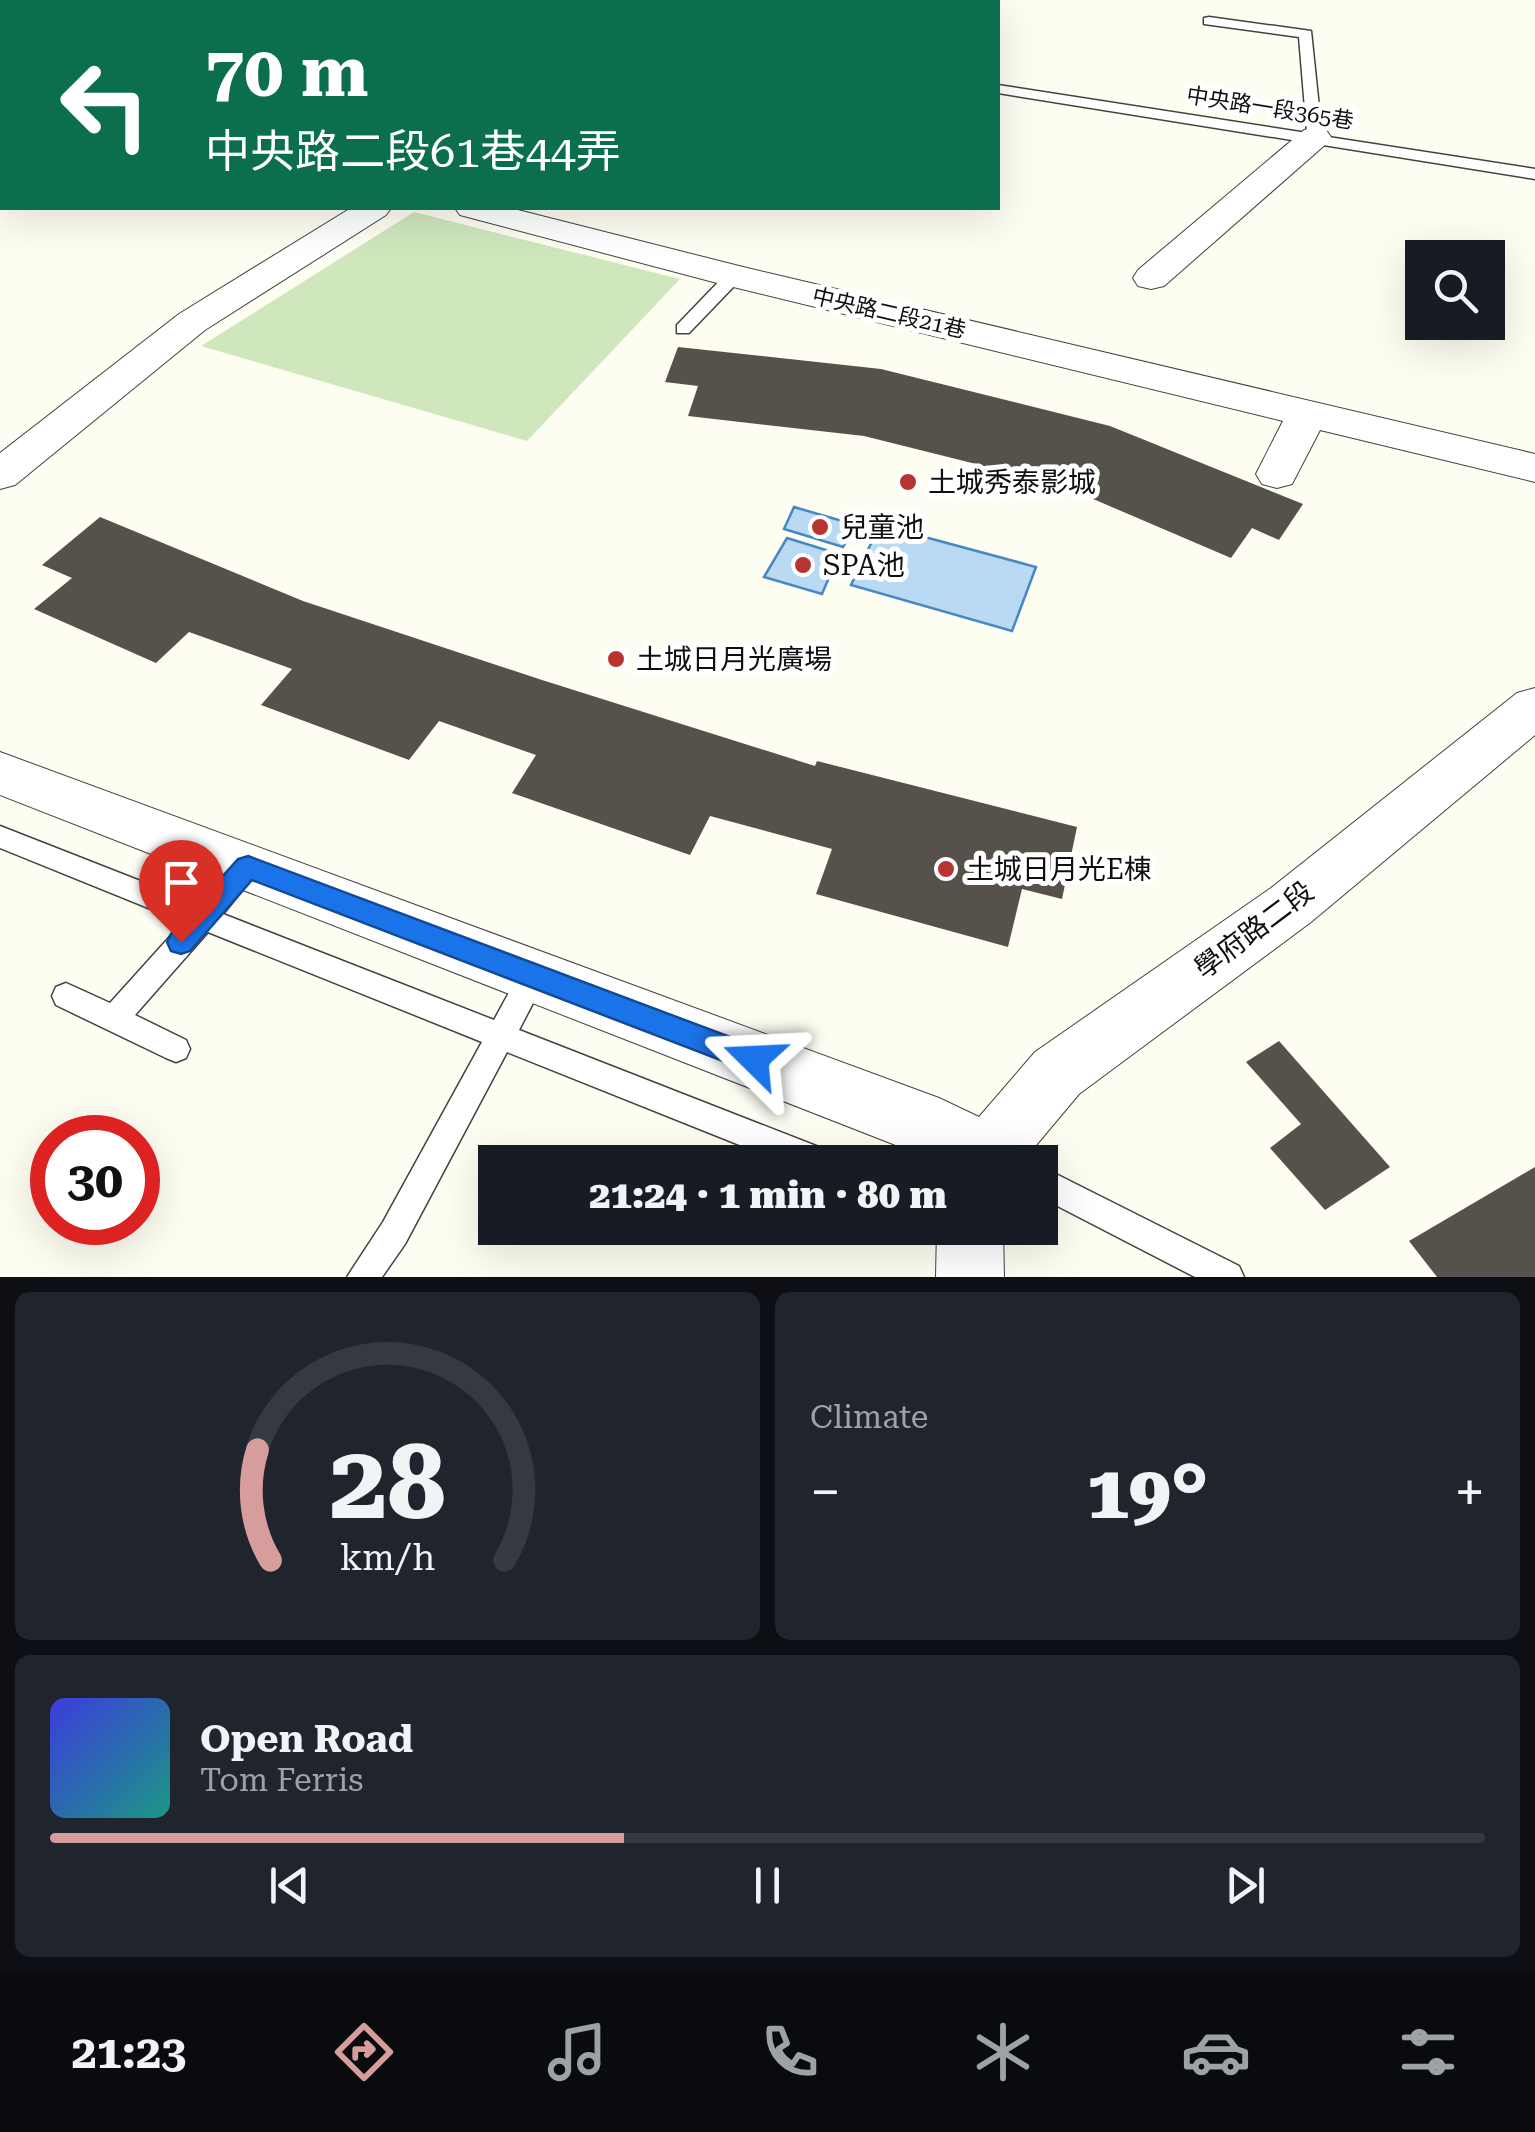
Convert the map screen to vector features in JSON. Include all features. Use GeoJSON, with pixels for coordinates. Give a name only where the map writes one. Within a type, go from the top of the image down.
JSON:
{"type":"FeatureCollection","features":[{"type":"Feature","properties":{"kind":"street"},"geometry":{"type":"LineString","coordinates":[[1151,278],[1315,137]]}},
{"type":"Feature","properties":{"kind":"street"},"geometry":{"type":"LineString","coordinates":[[0,475],[192,322],[371,210]]}},
{"type":"Feature","properties":{"kind":"street","name":"中央路二段21巷"},"geometry":{"type":"LineString","coordinates":[[480,210],[734,276],[1535,468]]}},
{"type":"Feature","properties":{"kind":"street"},"geometry":{"type":"LineString","coordinates":[[1277,474],[1308,412]]}},
{"type":"Feature","properties":{"kind":"street","name":"學府路二段"},"geometry":{"type":"LineString","coordinates":[[1003,1145],[1057,1074],[1291,905],[1535,706]]}},
{"type":"Feature","properties":{"kind":"street"},"geometry":{"type":"LineString","coordinates":[[0,773],[938,1129],[966,1145]]}},
{"type":"Feature","properties":{"kind":"street"},"geometry":{"type":"LineString","coordinates":[[970,1245],[970,1277]]}},
{"type":"Feature","properties":{"kind":"lane"},"geometry":{"type":"LineString","coordinates":[[1209,21],[1306,34],[1315,137]]}},
{"type":"Feature","properties":{"kind":"lane","name":"中央路一段365巷"},"geometry":{"type":"LineString","coordinates":[[1000,89],[1535,174]]}},
{"type":"Feature","properties":{"kind":"lane"},"geometry":{"type":"LineString","coordinates":[[684,328],[734,276]]}},
{"type":"Feature","properties":{"kind":"lane"},"geometry":{"type":"LineString","coordinates":[[0,838],[775,1145]]}},
{"type":"Feature","properties":{"kind":"lane"},"geometry":{"type":"LineString","coordinates":[[114,1019],[248,867]]}},
{"type":"Feature","properties":{"kind":"lane"},"geometry":{"type":"LineString","coordinates":[[363,1277],[394,1233],[533,976]]}},
{"type":"Feature","properties":{"kind":"lane"},"geometry":{"type":"LineString","coordinates":[[66,996],[176,1049]]}},
{"type":"Feature","properties":{"kind":"lane"},"geometry":{"type":"LineString","coordinates":[[1058,1191],[1228,1277]]}},
{"type":"Feature","properties":{"kind":"green space"},"geometry":{"type":"Polygon","coordinates":[[[414,212],[680,279],[527,441],[201,346],[414,212]]]}},
{"type":"Feature","properties":{"kind":"water","name":"兒童池"},"geometry":{"type":"Polygon","coordinates":[[[794,507],[856,525],[843,547],[784,529],[794,507]]]}},
{"type":"Feature","properties":{"kind":"water"},"geometry":{"type":"Polygon","coordinates":[[[880,525],[1036,567],[1012,631],[851,585],[880,525]]]}},
{"type":"Feature","properties":{"kind":"water","name":"SPA池"},"geometry":{"type":"Polygon","coordinates":[[[787,538],[839,554],[822,594],[764,577],[787,538]]]}},
{"type":"Feature","properties":{"kind":"building"},"geometry":{"type":"Polygon","coordinates":[[[678,347],[881,369],[1110,426],[1303,504],[1279,540],[1252,528],[1231,558],[1030,472],[1028,477],[864,436],[688,416],[698,386],[665,382],[678,347]]]}},
{"type":"Feature","properties":{"kind":"building"},"geometry":{"type":"Polygon","coordinates":[[[100,517],[303,601],[542,680],[815,766],[817,761],[1077,827],[1062,899],[1022,889],[1008,947],[816,894],[832,849],[710,816],[690,855],[512,793],[536,755],[439,721],[409,760],[261,705],[292,669],[189,632],[156,663],[34,609],[72,578],[42,565],[100,517]]]}},
{"type":"Feature","properties":{"kind":"building"},"geometry":{"type":"Polygon","coordinates":[[[1279,1041],[1390,1167],[1325,1210],[1270,1148],[1301,1124],[1246,1062],[1279,1041]]]}},
{"type":"Feature","properties":{"kind":"building"},"geometry":{"type":"Polygon","coordinates":[[[1535,1167],[1535,1277],[1437,1277],[1409,1241],[1535,1167]]]}},
{"type":"Feature","properties":{"kind":"place","name":"土城秀泰影城"},"geometry":{"type":"Point","coordinates":[908,482]}},
{"type":"Feature","properties":{"kind":"place","name":"兒童池"},"geometry":{"type":"Point","coordinates":[820,527]}},
{"type":"Feature","properties":{"kind":"place","name":"SPA池"},"geometry":{"type":"Point","coordinates":[803,565]}},
{"type":"Feature","properties":{"kind":"place","name":"土城日月光廣場"},"geometry":{"type":"Point","coordinates":[616,659]}},
{"type":"Feature","properties":{"kind":"place","name":"土城日月光E棟"},"geometry":{"type":"Point","coordinates":[946,869]}},
{"type":"Feature","properties":{"kind":"route"},"geometry":{"type":"LineString","coordinates":[[181,942],[248,867],[754,1059]]}}]}
